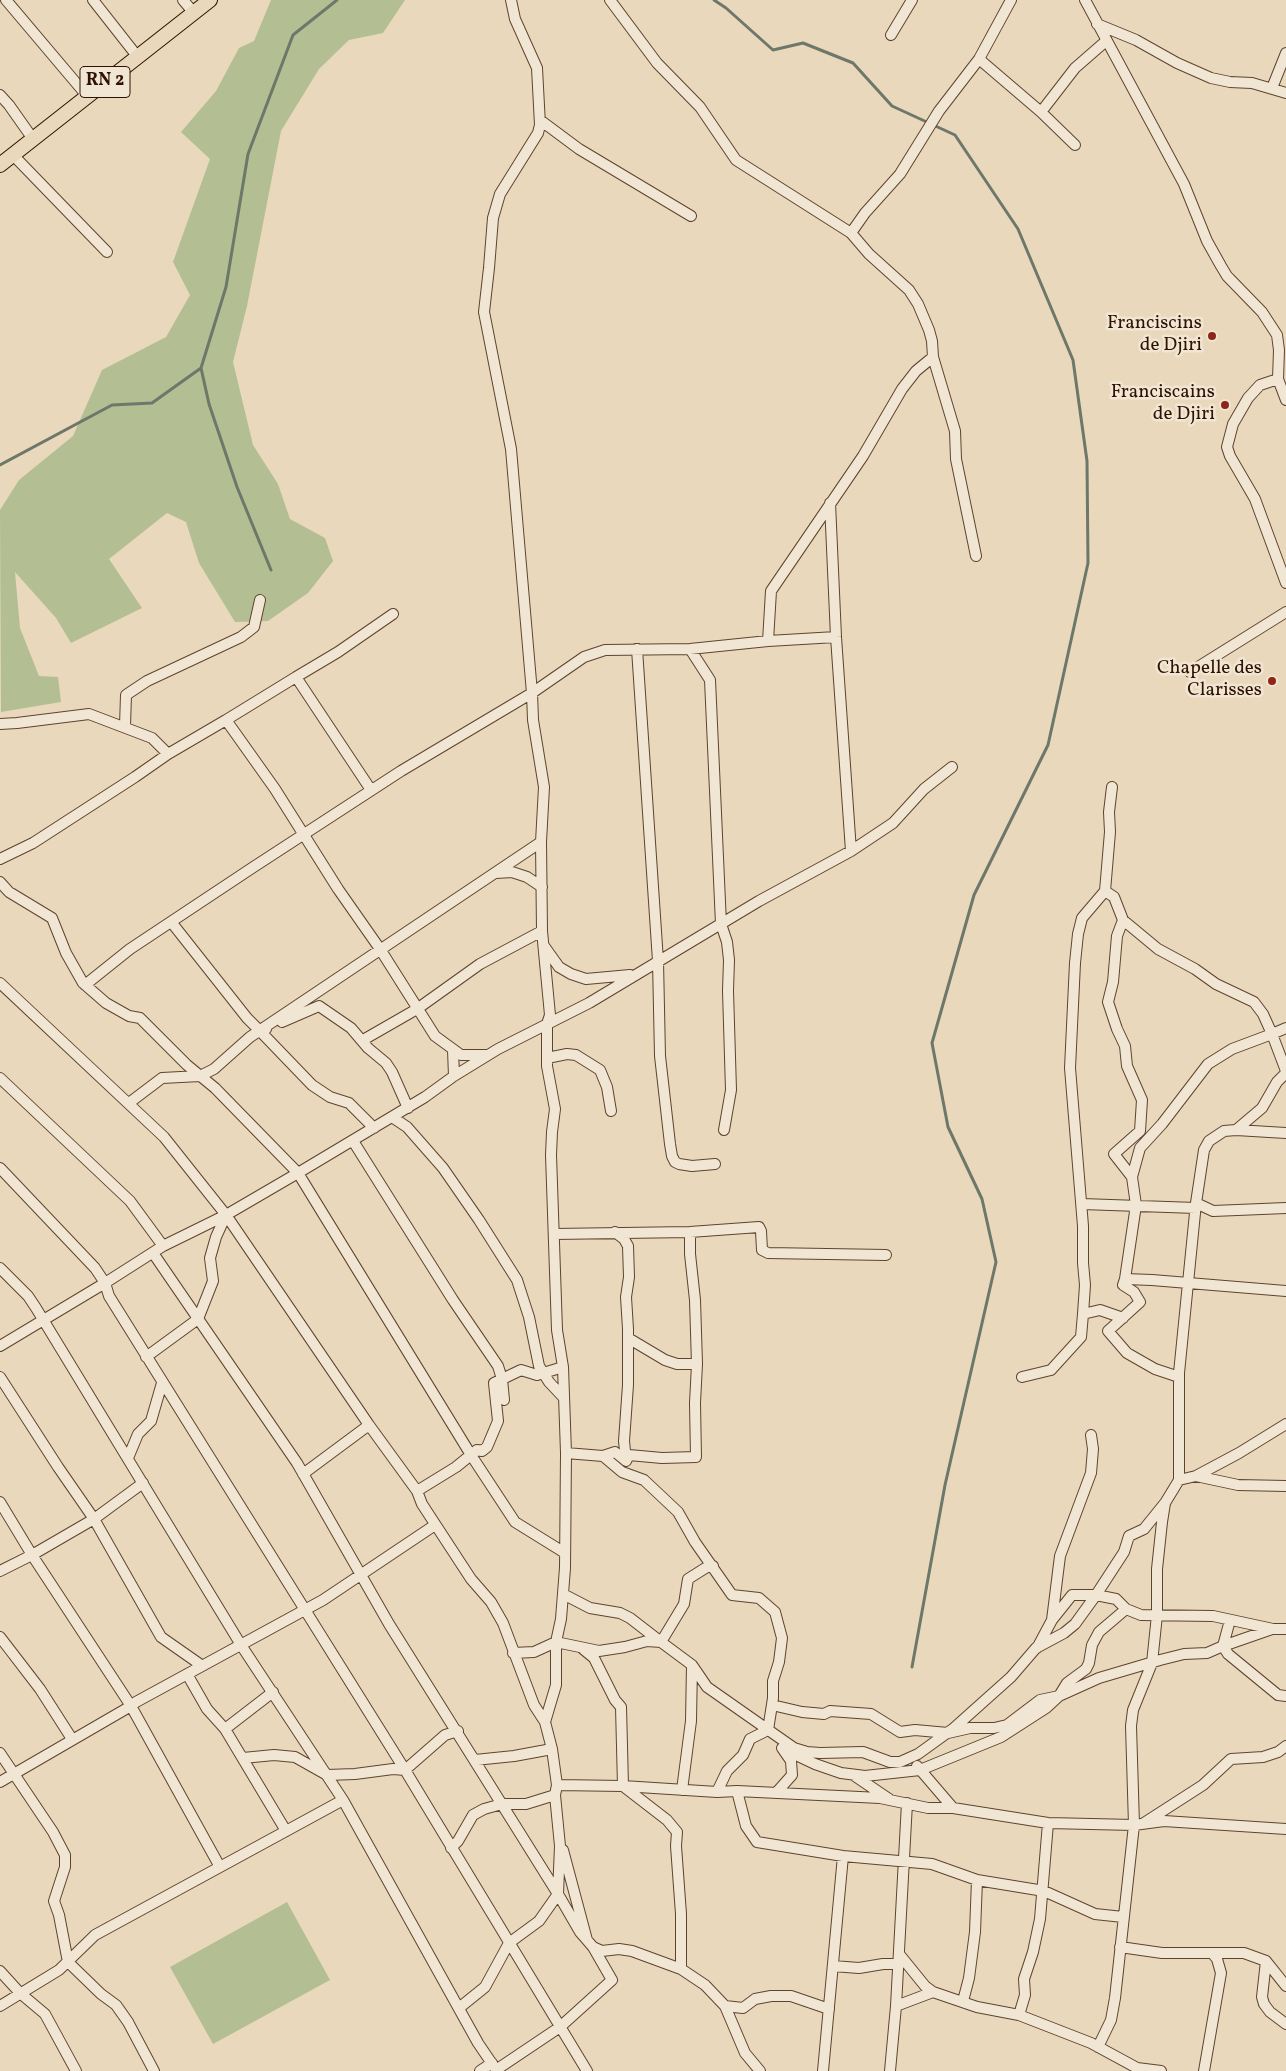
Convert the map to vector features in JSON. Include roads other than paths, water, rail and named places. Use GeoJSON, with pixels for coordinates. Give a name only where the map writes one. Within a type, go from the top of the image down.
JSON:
{"type":"FeatureCollection","features":[{"type":"Feature","properties":{"kind":"highway","name":"RN 2"},"geometry":{"type":"LineString","coordinates":[[0,165],[210,0]]}},
{"type":"Feature","properties":{"kind":"street"},"geometry":{"type":"LineString","coordinates":[[6,0],[88,97]]}},
{"type":"Feature","properties":{"kind":"street"},"geometry":{"type":"LineString","coordinates":[[93,0],[137,56]]}},
{"type":"Feature","properties":{"kind":"street"},"geometry":{"type":"LineString","coordinates":[[183,0],[194,13]]}},
{"type":"Feature","properties":{"kind":"street"},"geometry":{"type":"LineString","coordinates":[[510,0],[515,19],[537,68],[540,120],[538,134],[500,194],[492,218],[484,312],[510,449],[533,720],[544,787],[541,842],[542,931],[550,1015],[547,1024],[547,1058],[555,1109],[551,1155],[557,1330],[563,1367],[566,1453],[565,1553],[561,1619],[556,1642],[556,1685],[545,1722]]}},
{"type":"Feature","properties":{"kind":"street"},"geometry":{"type":"LineString","coordinates":[[610,0],[657,64],[700,107],[736,160],[851,233],[869,254],[909,290],[918,304],[929,330],[933,357],[955,431],[958,468],[976,556]]}},
{"type":"Feature","properties":{"kind":"street"},"geometry":{"type":"LineString","coordinates":[[891,35],[912,0]]}},
{"type":"Feature","properties":{"kind":"street"},"geometry":{"type":"LineString","coordinates":[[851,233],[866,212],[900,174],[934,117],[979,58],[1011,0]]}},
{"type":"Feature","properties":{"kind":"street"},"geometry":{"type":"LineString","coordinates":[[1086,0],[1106,41],[1184,184],[1207,241],[1221,266],[1227,276],[1262,312],[1277,336],[1279,350],[1278,379],[1286,400]]}},
{"type":"Feature","properties":{"kind":"street"},"geometry":{"type":"LineString","coordinates":[[1097,24],[1130,37],[1177,63],[1211,78],[1272,88],[1286,93]]}},
{"type":"Feature","properties":{"kind":"street"},"geometry":{"type":"LineString","coordinates":[[1041,112],[1075,68],[1106,41]]}},
{"type":"Feature","properties":{"kind":"street"},"geometry":{"type":"LineString","coordinates":[[1272,88],[1286,52]]}},
{"type":"Feature","properties":{"kind":"street"},"geometry":{"type":"LineString","coordinates":[[979,58],[1041,112],[1075,145]]}},
{"type":"Feature","properties":{"kind":"street"},"geometry":{"type":"LineString","coordinates":[[0,95],[9,104],[33,139]]}},
{"type":"Feature","properties":{"kind":"street"},"geometry":{"type":"LineString","coordinates":[[540,120],[579,149],[691,216]]}},
{"type":"Feature","properties":{"kind":"street"},"geometry":{"type":"LineString","coordinates":[[12,155],[108,252]]}},
{"type":"Feature","properties":{"kind":"street"},"geometry":{"type":"LineString","coordinates":[[768,641],[771,591],[862,456],[902,389],[916,371],[933,357]]}},
{"type":"Feature","properties":{"kind":"street"},"geometry":{"type":"LineString","coordinates":[[1278,379],[1260,385],[1248,398],[1233,424],[1227,447],[1230,456],[1255,499],[1286,583]]}},
{"type":"Feature","properties":{"kind":"street"},"geometry":{"type":"LineString","coordinates":[[830,503],[836,637],[851,852]]}},
{"type":"Feature","properties":{"kind":"street"},"geometry":{"type":"LineString","coordinates":[[125,726],[126,695],[147,681],[242,637],[254,627],[260,600]]}},
{"type":"Feature","properties":{"kind":"street"},"geometry":{"type":"LineString","coordinates":[[1190,672],[1286,612]]}},
{"type":"Feature","properties":{"kind":"street"},"geometry":{"type":"LineString","coordinates":[[0,859],[32,843],[168,754],[338,652],[394,614]]}},
{"type":"Feature","properties":{"kind":"street"},"geometry":{"type":"LineString","coordinates":[[85,984],[130,949],[371,790],[532,693],[584,657],[604,650],[690,649],[768,641],[836,637]]}},
{"type":"Feature","properties":{"kind":"street"},"geometry":{"type":"LineString","coordinates":[[637,649],[658,961],[660,1056],[672,1156],[674,1162],[679,1164],[692,1166],[715,1164]]}},
{"type":"Feature","properties":{"kind":"street"},"geometry":{"type":"LineString","coordinates":[[690,649],[710,680],[721,924],[727,942],[729,960],[731,1090],[724,1130]]}},
{"type":"Feature","properties":{"kind":"street"},"geometry":{"type":"LineString","coordinates":[[296,676],[371,790]]}},
{"type":"Feature","properties":{"kind":"street"},"geometry":{"type":"LineString","coordinates":[[0,724],[89,714],[125,726],[152,738],[168,754]]}},
{"type":"Feature","properties":{"kind":"street"},"geometry":{"type":"LineString","coordinates":[[226,720],[275,789],[338,890],[380,949],[434,1036],[461,1055],[488,1055]]}},
{"type":"Feature","properties":{"kind":"street"},"geometry":{"type":"LineString","coordinates":[[0,1346],[105,1283],[162,1246],[226,1215],[392,1118],[488,1055],[589,1003],[759,901],[851,852],[893,823],[924,789],[952,766]]}},
{"type":"Feature","properties":{"kind":"street"},"geometry":{"type":"LineString","coordinates":[[1022,1377],[1051,1370],[1081,1337],[1085,1285],[1082,1204],[1070,1068],[1075,962],[1082,918],[1105,891],[1112,787]]}},
{"type":"Feature","properties":{"kind":"street"},"geometry":{"type":"LineString","coordinates":[[128,1103],[162,1078],[200,1076],[214,1069],[250,1037],[541,842]]}},
{"type":"Feature","properties":{"kind":"street"},"geometry":{"type":"LineString","coordinates":[[495,873],[512,872],[527,877],[542,887]]}},
{"type":"Feature","properties":{"kind":"street"},"geometry":{"type":"LineString","coordinates":[[0,882],[9,892],[52,918],[66,953],[85,984],[106,1003],[129,1016],[140,1018],[162,1042],[215,1088],[298,1174],[470,1455],[515,1522],[565,1553]]}},
{"type":"Feature","properties":{"kind":"street"},"geometry":{"type":"LineString","coordinates":[[1105,891],[1114,897],[1123,920],[1158,949],[1195,969],[1216,984],[1254,1002],[1263,1014],[1286,1072],[1277,1082],[1262,1108],[1236,1130]]}},
{"type":"Feature","properties":{"kind":"street"},"geometry":{"type":"LineString","coordinates":[[1123,920],[1117,936],[1113,982],[1108,1002],[1125,1046],[1127,1066],[1142,1100],[1140,1131],[1114,1154],[1132,1177]]}},
{"type":"Feature","properties":{"kind":"street"},"geometry":{"type":"LineString","coordinates":[[172,923],[247,1018],[312,1085],[330,1097],[349,1103],[374,1128]]}},
{"type":"Feature","properties":{"kind":"street"},"geometry":{"type":"LineString","coordinates":[[363,1040],[417,1008],[480,964],[542,931]]}},
{"type":"Feature","properties":{"kind":"street"},"geometry":{"type":"LineString","coordinates":[[543,945],[559,967],[571,974],[586,978],[634,975]]}},
{"type":"Feature","properties":{"kind":"street"},"geometry":{"type":"LineString","coordinates":[[0,983],[164,1137],[226,1215],[369,1425],[418,1490],[422,1504],[471,1579],[491,1602],[503,1623],[534,1705],[545,1722],[552,1749],[559,1836],[558,1894],[539,1921],[521,1932],[509,1943],[485,1987],[459,2008]]}},
{"type":"Feature","properties":{"kind":"street"},"geometry":{"type":"LineString","coordinates":[[260,1031],[319,1006],[351,1028],[368,1048],[386,1063],[408,1108]]}},
{"type":"Feature","properties":{"kind":"street"},"geometry":{"type":"LineString","coordinates":[[1179,1377],[1155,1369],[1127,1353],[1108,1330],[1140,1302],[1134,1292],[1123,1285],[1126,1279],[1136,1205],[1132,1177],[1140,1148],[1162,1124],[1208,1064],[1232,1049],[1286,1028]]}},
{"type":"Feature","properties":{"kind":"street"},"geometry":{"type":"LineString","coordinates":[[453,1050],[454,1076]]}},
{"type":"Feature","properties":{"kind":"street"},"geometry":{"type":"LineString","coordinates":[[547,1058],[567,1054],[576,1055],[600,1070],[607,1087],[611,1111]]}},
{"type":"Feature","properties":{"kind":"street"},"geometry":{"type":"LineString","coordinates":[[0,1078],[130,1201],[162,1246]]}},
{"type":"Feature","properties":{"kind":"street"},"geometry":{"type":"LineString","coordinates":[[392,1118],[407,1127],[442,1168],[479,1220],[517,1280],[526,1308],[538,1366],[564,1398]]}},
{"type":"Feature","properties":{"kind":"street"},"geometry":{"type":"LineString","coordinates":[[1036,1648],[1064,1633],[1075,1624],[1124,1552],[1129,1536],[1144,1529],[1165,1503],[1179,1480],[1179,1377],[1196,1205],[1204,1150],[1209,1141],[1224,1131],[1286,1133]]}},
{"type":"Feature","properties":{"kind":"street"},"geometry":{"type":"LineString","coordinates":[[352,1141],[452,1300],[498,1366],[502,1379],[504,1400]]}},
{"type":"Feature","properties":{"kind":"street"},"geometry":{"type":"LineString","coordinates":[[0,1168],[95,1268],[105,1283],[109,1296],[162,1383],[405,1770],[587,2071]]}},
{"type":"Feature","properties":{"kind":"street"},"geometry":{"type":"LineString","coordinates":[[1082,1204],[1196,1205],[1213,1211],[1286,1208]]}},
{"type":"Feature","properties":{"kind":"street"},"geometry":{"type":"LineString","coordinates":[[146,1356],[198,1319],[213,1281],[210,1258],[216,1237],[226,1215]]}},
{"type":"Feature","properties":{"kind":"street"},"geometry":{"type":"LineString","coordinates":[[554,1234],[690,1232],[759,1227],[762,1250],[768,1254],[886,1254]]}},
{"type":"Feature","properties":{"kind":"street"},"geometry":{"type":"LineString","coordinates":[[615,1232],[624,1239],[628,1246],[630,1277],[626,1297],[628,1338],[628,1385],[624,1441],[626,1462]]}},
{"type":"Feature","properties":{"kind":"street"},"geometry":{"type":"LineString","coordinates":[[626,1462],[628,1455],[662,1458],[696,1457],[695,1403],[697,1364],[690,1232]]}},
{"type":"Feature","properties":{"kind":"street"},"geometry":{"type":"LineString","coordinates":[[153,1252],[303,1474],[389,1624],[458,1731],[580,1932],[590,1944],[612,1980],[560,2027],[495,2068],[480,2071]]}},
{"type":"Feature","properties":{"kind":"street"},"geometry":{"type":"LineString","coordinates":[[0,1268],[28,1296],[44,1320],[241,1645],[343,1800],[459,2008],[495,2068]]}},
{"type":"Feature","properties":{"kind":"street"},"geometry":{"type":"LineString","coordinates":[[1126,1279],[1286,1291]]}},
{"type":"Feature","properties":{"kind":"street"},"geometry":{"type":"LineString","coordinates":[[1083,1314],[1100,1310],[1123,1318]]}},
{"type":"Feature","properties":{"kind":"street"},"geometry":{"type":"LineString","coordinates":[[628,1338],[665,1360],[678,1364],[697,1364]]}},
{"type":"Feature","properties":{"kind":"street"},"geometry":{"type":"LineString","coordinates":[[418,1490],[456,1467],[477,1450],[482,1451],[486,1447],[498,1421],[494,1383],[521,1370],[537,1374],[563,1367]]}},
{"type":"Feature","properties":{"kind":"street"},"geometry":{"type":"LineString","coordinates":[[0,1377],[94,1519],[161,1637],[201,1665]]}},
{"type":"Feature","properties":{"kind":"street"},"geometry":{"type":"LineString","coordinates":[[128,1458],[138,1434],[151,1421],[162,1383]]}},
{"type":"Feature","properties":{"kind":"street"},"geometry":{"type":"LineString","coordinates":[[1179,1480],[1196,1476],[1239,1453],[1286,1424]]}},
{"type":"Feature","properties":{"kind":"street"},"geometry":{"type":"LineString","coordinates":[[303,1474],[369,1425]]}},
{"type":"Feature","properties":{"kind":"street"},"geometry":{"type":"LineString","coordinates":[[1052,1620],[1060,1556],[1091,1473],[1093,1449],[1091,1435]]}},
{"type":"Feature","properties":{"kind":"street"},"geometry":{"type":"LineString","coordinates":[[566,1453],[603,1456],[615,1452],[626,1462]]}},
{"type":"Feature","properties":{"kind":"street"},"geometry":{"type":"LineString","coordinates":[[603,1456],[622,1472],[644,1480],[678,1512],[695,1542],[732,1595],[759,1598],[775,1612],[782,1638],[774,1681],[772,1733],[791,1761],[792,1775],[776,1793]]}},
{"type":"Feature","properties":{"kind":"street"},"geometry":{"type":"LineString","coordinates":[[1196,1476],[1238,1485],[1286,1486]]}},
{"type":"Feature","properties":{"kind":"street"},"geometry":{"type":"LineString","coordinates":[[0,1571],[94,1519],[143,1483]]}},
{"type":"Feature","properties":{"kind":"street"},"geometry":{"type":"LineString","coordinates":[[0,1502],[32,1555],[131,1706],[220,1867]]}},
{"type":"Feature","properties":{"kind":"street"},"geometry":{"type":"LineString","coordinates":[[1098,2046],[1111,2020],[1138,1825],[1133,1710],[1152,1663],[1157,1615],[1158,1569],[1165,1503]]}},
{"type":"Feature","properties":{"kind":"street"},"geometry":{"type":"LineString","coordinates":[[0,1782],[201,1665],[306,1610],[362,1576],[436,1524]]}},
{"type":"Feature","properties":{"kind":"street"},"geometry":{"type":"LineString","coordinates":[[661,1642],[684,1604],[688,1579],[707,1567],[713,1566]]}},
{"type":"Feature","properties":{"kind":"street"},"geometry":{"type":"LineString","coordinates":[[563,1594],[590,1608],[620,1613],[630,1618],[692,1665],[707,1687],[794,1748],[807,1752],[863,1752],[890,1762],[900,1762],[910,1758],[948,1733],[1011,1677],[1036,1648],[1052,1620],[1072,1595],[1096,1595],[1116,1599],[1126,1609],[1141,1616],[1213,1616],[1273,1629],[1286,1629]]}},
{"type":"Feature","properties":{"kind":"street"},"geometry":{"type":"LineString","coordinates":[[772,1733],[794,1754],[815,1764],[852,1774],[865,1776],[920,1770],[1001,1738],[1032,1718],[1059,1696],[1067,1683],[1086,1669],[1092,1645],[1099,1632],[1126,1609]]}},
{"type":"Feature","properties":{"kind":"street"},"geometry":{"type":"LineString","coordinates":[[1230,1620],[1223,1646],[1228,1654],[1283,1698]]}},
{"type":"Feature","properties":{"kind":"street"},"geometry":{"type":"LineString","coordinates":[[772,1705],[802,1712],[824,1714],[830,1711],[871,1714],[900,1732],[916,1730],[948,1733],[970,1728],[994,1728],[1007,1724],[1040,1700],[1059,1696],[1099,1678],[1128,1668],[1184,1654],[1207,1653],[1273,1629]]}},
{"type":"Feature","properties":{"kind":"street"},"geometry":{"type":"LineString","coordinates":[[0,1637],[40,1689],[72,1739]]}},
{"type":"Feature","properties":{"kind":"street"},"geometry":{"type":"LineString","coordinates":[[513,1653],[534,1652],[556,1642],[600,1650],[631,1646],[647,1641],[661,1642]]}},
{"type":"Feature","properties":{"kind":"street"},"geometry":{"type":"LineString","coordinates":[[581,1647],[594,1658],[615,1700],[621,1707],[623,1786]]}},
{"type":"Feature","properties":{"kind":"street"},"geometry":{"type":"LineString","coordinates":[[682,1790],[691,1721],[692,1665]]}},
{"type":"Feature","properties":{"kind":"street"},"geometry":{"type":"LineString","coordinates":[[187,1674],[207,1709],[225,1728],[286,1831]]}},
{"type":"Feature","properties":{"kind":"street"},"geometry":{"type":"LineString","coordinates":[[225,1728],[273,1692]]}},
{"type":"Feature","properties":{"kind":"street"},"geometry":{"type":"LineString","coordinates":[[243,1758],[274,1755],[295,1757],[327,1775],[356,1774],[393,1769],[405,1770],[445,1735],[458,1731]]}},
{"type":"Feature","properties":{"kind":"street"},"geometry":{"type":"LineString","coordinates":[[717,1792],[727,1771],[743,1755],[750,1738],[772,1733]]}},
{"type":"Feature","properties":{"kind":"street"},"geometry":{"type":"LineString","coordinates":[[1138,1825],[1203,1785],[1231,1758],[1263,1757],[1278,1752],[1286,1746]]}},
{"type":"Feature","properties":{"kind":"street"},"geometry":{"type":"LineString","coordinates":[[475,1760],[514,1756],[552,1749]]}},
{"type":"Feature","properties":{"kind":"street"},"geometry":{"type":"LineString","coordinates":[[0,1753],[53,1832],[65,1855],[65,1867],[54,1901],[59,1915],[68,1962],[101,1994],[116,2005],[128,2022],[154,2071]]}},
{"type":"Feature","properties":{"kind":"street"},"geometry":{"type":"LineString","coordinates":[[910,1758],[953,1808]]}},
{"type":"Feature","properties":{"kind":"street"},"geometry":{"type":"LineString","coordinates":[[852,1774],[892,1800]]}},
{"type":"Feature","properties":{"kind":"street"},"geometry":{"type":"LineString","coordinates":[[451,1848],[458,1841],[472,1815],[484,1809],[502,1804],[526,1804],[556,1790],[623,1786],[892,1800],[928,1808],[953,1808],[1048,1822],[1138,1825],[1164,1821],[1286,1828]]}},
{"type":"Feature","properties":{"kind":"street"},"geometry":{"type":"LineString","coordinates":[[623,1786],[668,1820],[677,1832],[676,1846],[681,1914],[681,1969]]}},
{"type":"Feature","properties":{"kind":"street"},"geometry":{"type":"LineString","coordinates":[[737,1791],[746,1826],[757,1842],[843,1856],[932,1864],[977,1880],[1044,1891],[1095,1914],[1124,1917]]}},
{"type":"Feature","properties":{"kind":"street"},"geometry":{"type":"LineString","coordinates":[[0,2006],[60,1970],[95,1936],[343,1800]]}},
{"type":"Feature","properties":{"kind":"street"},"geometry":{"type":"LineString","coordinates":[[890,2071],[899,1959],[907,1803]]}},
{"type":"Feature","properties":{"kind":"street"},"geometry":{"type":"LineString","coordinates":[[1019,2015],[1025,1995],[1024,1979],[1033,1952],[1044,1891],[1048,1822]]}},
{"type":"Feature","properties":{"kind":"street"},"geometry":{"type":"LineString","coordinates":[[559,1836],[590,1944],[602,1951],[619,1949],[632,1951],[681,1969],[705,1985],[725,2006],[746,2053],[760,2071]]}},
{"type":"Feature","properties":{"kind":"street"},"geometry":{"type":"LineString","coordinates":[[823,2071],[843,1856]]}},
{"type":"Feature","properties":{"kind":"street"},"geometry":{"type":"LineString","coordinates":[[963,2001],[970,1969],[977,1880]]}},
{"type":"Feature","properties":{"kind":"street"},"geometry":{"type":"LineString","coordinates":[[1120,1947],[1162,1953],[1244,1952],[1266,1961],[1286,1986]]}},
{"type":"Feature","properties":{"kind":"street"},"geometry":{"type":"LineString","coordinates":[[1204,2071],[1221,1973],[1217,1959],[1212,1953]]}},
{"type":"Feature","properties":{"kind":"street"},"geometry":{"type":"LineString","coordinates":[[833,1966],[859,1968],[899,1959]]}},
{"type":"Feature","properties":{"kind":"street"},"geometry":{"type":"LineString","coordinates":[[899,1959],[932,1992],[977,2007],[1019,2015],[1098,2046],[1137,2068],[1161,2071]]}},
{"type":"Feature","properties":{"kind":"street"},"geometry":{"type":"LineString","coordinates":[[1266,1961],[1262,1997],[1264,2004],[1270,2012],[1286,2024]]}},
{"type":"Feature","properties":{"kind":"street"},"geometry":{"type":"LineString","coordinates":[[0,1971],[20,1993],[45,2014],[76,2071]]}},
{"type":"Feature","properties":{"kind":"street"},"geometry":{"type":"LineString","coordinates":[[896,2006],[932,1992]]}},
{"type":"Feature","properties":{"kind":"street"},"geometry":{"type":"LineString","coordinates":[[725,2006],[743,2008],[755,1999],[771,1996],[791,1996],[829,2009]]}},
{"type":"Feature","properties":{"kind":"waterway"},"geometry":{"type":"LineString","coordinates":[[271,570],[237,487],[209,404],[201,368],[226,287],[248,154],[293,35],[337,0]]}},
{"type":"Feature","properties":{"kind":"waterway"},"geometry":{"type":"LineString","coordinates":[[714,0],[726,8],[773,50],[803,43],[853,63],[892,106],[955,135],[1018,229],[1073,360],[1087,461],[1088,563],[1048,745],[974,895],[932,1043],[948,1127],[982,1199],[996,1262],[945,1485],[912,1667]]}},
{"type":"Feature","properties":{"kind":"waterway"},"geometry":{"type":"LineString","coordinates":[[0,465],[112,405],[152,403],[201,368]]}},
{"type":"Feature","properties":{"kind":"place","name":"Franciscins de Djiri"},"geometry":{"type":"Point","coordinates":[1212,336]}},
{"type":"Feature","properties":{"kind":"place","name":"Franciscains de Djiri"},"geometry":{"type":"Point","coordinates":[1225,405]}},
{"type":"Feature","properties":{"kind":"place","name":"Chapelle des Clarisses"},"geometry":{"type":"Point","coordinates":[1272,681]}}]}
